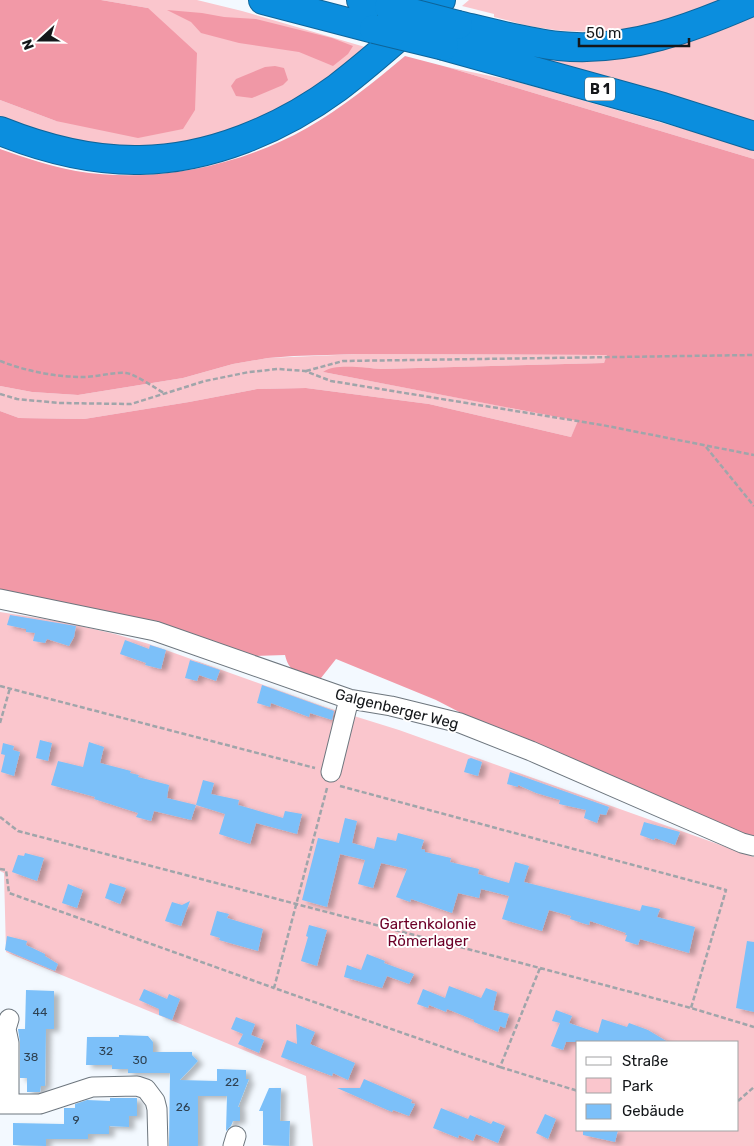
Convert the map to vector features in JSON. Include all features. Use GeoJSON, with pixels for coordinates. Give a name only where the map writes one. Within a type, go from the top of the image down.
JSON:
{"type":"FeatureCollection","features":[{"type":"Feature","properties":{"kind":"highway","name":"B 1"},"geometry":{"type":"LineString","coordinates":[[263,0],[381,18],[451,36],[754,136]]}},
{"type":"Feature","properties":{"kind":"highway","name":"B 1"},"geometry":{"type":"LineString","coordinates":[[361,0],[381,18]]}},
{"type":"Feature","properties":{"kind":"highway"},"geometry":{"type":"LineString","coordinates":[[0,131],[58,150],[121,160],[165,158],[235,143],[289,118],[338,88],[441,0]]}},
{"type":"Feature","properties":{"kind":"highway","name":"B 1"},"geometry":{"type":"LineString","coordinates":[[451,36],[522,40],[559,46],[591,47],[620,45],[668,35],[718,17],[754,1]]}},
{"type":"Feature","properties":{"kind":"street","name":"Galgenberger Weg"},"geometry":{"type":"LineString","coordinates":[[0,599],[155,631],[349,699],[391,706],[460,723],[531,751],[742,843],[754,846]]}},
{"type":"Feature","properties":{"kind":"street"},"geometry":{"type":"LineString","coordinates":[[330,777],[349,699]]}},
{"type":"Feature","properties":{"kind":"street"},"geometry":{"type":"LineString","coordinates":[[9,1019],[6,1029],[9,1043],[4,1104],[40,1104],[92,1087],[137,1086],[146,1089],[155,1101],[158,1146]]}},
{"type":"Feature","properties":{"kind":"path"},"geometry":{"type":"LineString","coordinates":[[305,371],[343,361],[754,355]]}},
{"type":"Feature","properties":{"kind":"path"},"geometry":{"type":"LineString","coordinates":[[0,360],[16,367],[61,376],[83,377],[128,373],[165,393]]}},
{"type":"Feature","properties":{"kind":"path"},"geometry":{"type":"LineString","coordinates":[[0,394],[16,399],[59,403],[131,404],[205,381],[249,372],[278,369],[305,371],[332,381],[602,425],[754,455]]}},
{"type":"Feature","properties":{"kind":"path"},"geometry":{"type":"LineString","coordinates":[[706,446],[754,506]]}},
{"type":"Feature","properties":{"kind":"path"},"geometry":{"type":"LineString","coordinates":[[0,686],[330,777],[726,890],[691,1008]]}},
{"type":"Feature","properties":{"kind":"path"},"geometry":{"type":"LineString","coordinates":[[0,723],[10,688]]}},
{"type":"Feature","properties":{"kind":"path"},"geometry":{"type":"LineString","coordinates":[[274,988],[330,777]]}},
{"type":"Feature","properties":{"kind":"path"},"geometry":{"type":"LineString","coordinates":[[0,817],[18,831],[691,1008],[754,1028]]}},
{"type":"Feature","properties":{"kind":"path"},"geometry":{"type":"LineString","coordinates":[[0,869],[6,870],[8,893],[500,1067],[576,1090]]}},
{"type":"Feature","properties":{"kind":"path"},"geometry":{"type":"LineString","coordinates":[[500,1067],[540,968]]}},
{"type":"Feature","properties":{"kind":"path"},"geometry":{"type":"LineString","coordinates":[[739,1100],[754,1087]]}},
{"type":"Feature","properties":{"kind":"green space"},"geometry":{"type":"Polygon","coordinates":[[[101,0],[197,0],[242,11],[365,47],[339,70],[259,127],[130,152],[0,125],[0,100],[56,121],[148,8],[101,0]]]}},
{"type":"Feature","properties":{"kind":"green space"},"geometry":{"type":"Polygon","coordinates":[[[469,0],[722,0],[682,16],[659,22],[624,29],[588,32],[553,30],[494,17],[494,14],[462,6],[469,0]]]}},
{"type":"Feature","properties":{"kind":"green space"},"geometry":{"type":"Polygon","coordinates":[[[754,11],[754,127],[452,35],[537,52],[754,11]]]}},
{"type":"Feature","properties":{"kind":"green space"},"geometry":{"type":"Polygon","coordinates":[[[447,67],[510,80],[730,142],[754,151],[754,159],[447,67]]]}},
{"type":"Feature","properties":{"kind":"green space"},"geometry":{"type":"Polygon","coordinates":[[[360,354],[608,355],[604,363],[381,369],[344,367],[323,372],[579,421],[571,437],[429,404],[306,388],[257,389],[84,419],[19,418],[0,411],[0,386],[32,392],[78,395],[183,378],[233,364],[268,358],[360,354]]]}},
{"type":"Feature","properties":{"kind":"green space","name":"Gartenkolonie Römerlager"},"geometry":{"type":"Polygon","coordinates":[[[0,612],[63,622],[149,644],[325,707],[399,730],[754,857],[754,1146],[313,1146],[306,1076],[6,952],[4,873],[0,871],[0,612]]]}},
{"type":"Feature","properties":{"kind":"shaded area"},"geometry":{"type":"Polygon","coordinates":[[[0,0],[101,0],[148,8],[197,53],[195,110],[183,129],[138,138],[56,121],[0,100],[0,0]]]}},
{"type":"Feature","properties":{"kind":"shaded area"},"geometry":{"type":"Polygon","coordinates":[[[167,10],[256,19],[332,38],[353,46],[348,54],[333,66],[299,52],[239,43],[201,33],[191,22],[167,10]]]}},
{"type":"Feature","properties":{"kind":"shaded area"},"geometry":{"type":"Polygon","coordinates":[[[405,56],[754,159],[754,838],[713,824],[682,807],[465,715],[436,700],[336,659],[321,678],[308,676],[294,671],[287,662],[285,655],[251,656],[0,595],[0,411],[19,418],[84,419],[257,389],[306,388],[429,404],[571,437],[578,421],[323,372],[328,369],[342,367],[381,369],[604,363],[607,355],[360,354],[294,356],[233,364],[183,378],[78,395],[32,392],[0,386],[0,149],[57,167],[105,174],[135,175],[195,169],[253,153],[307,128],[370,85],[405,56]]]}},
{"type":"Feature","properties":{"kind":"shaded area"},"geometry":{"type":"Polygon","coordinates":[[[275,66],[284,68],[288,80],[283,85],[252,98],[236,96],[231,86],[236,79],[265,67],[275,66]]]}},
{"type":"Feature","properties":{"kind":"building"},"geometry":{"type":"Polygon","coordinates":[[[10,615],[76,626],[74,637],[69,646],[47,639],[45,643],[33,641],[35,633],[26,632],[26,629],[7,625],[10,615]]]}},
{"type":"Feature","properties":{"kind":"building"},"geometry":{"type":"Polygon","coordinates":[[[125,640],[149,649],[150,645],[166,650],[161,669],[145,665],[146,663],[120,654],[125,640]]]}},
{"type":"Feature","properties":{"kind":"building"},"geometry":{"type":"Polygon","coordinates":[[[190,660],[220,670],[216,681],[199,675],[197,681],[185,678],[190,660]]]}},
{"type":"Feature","properties":{"kind":"building"},"geometry":{"type":"Polygon","coordinates":[[[262,685],[334,711],[332,720],[310,713],[309,717],[271,703],[270,707],[257,703],[262,685]]]}},
{"type":"Feature","properties":{"kind":"building"},"geometry":{"type":"Polygon","coordinates":[[[40,740],[52,743],[48,761],[36,758],[40,740]]]}},
{"type":"Feature","properties":{"kind":"building"},"geometry":{"type":"Polygon","coordinates":[[[89,742],[104,747],[100,763],[131,771],[130,773],[139,775],[138,777],[169,785],[167,798],[196,805],[191,820],[154,811],[151,821],[136,817],[138,813],[94,799],[95,797],[51,785],[58,761],[83,767],[89,742]]]}},
{"type":"Feature","properties":{"kind":"building"},"geometry":{"type":"Polygon","coordinates":[[[3,743],[14,746],[13,750],[20,752],[14,776],[1,772],[5,755],[1,754],[3,743]]]}},
{"type":"Feature","properties":{"kind":"building"},"geometry":{"type":"Polygon","coordinates":[[[471,758],[482,762],[478,776],[464,772],[468,759],[471,758]]]}},
{"type":"Feature","properties":{"kind":"building"},"geometry":{"type":"Polygon","coordinates":[[[510,772],[609,807],[606,815],[600,814],[597,823],[584,818],[586,810],[559,804],[560,800],[518,785],[518,787],[507,784],[510,772]]]}},
{"type":"Feature","properties":{"kind":"building"},"geometry":{"type":"Polygon","coordinates":[[[203,780],[214,783],[211,794],[239,800],[238,805],[283,818],[285,811],[302,814],[297,834],[256,823],[250,844],[219,834],[225,814],[196,805],[203,780]]]}},
{"type":"Feature","properties":{"kind":"building"},"geometry":{"type":"Polygon","coordinates":[[[345,818],[357,821],[352,843],[374,849],[377,837],[396,841],[398,833],[424,840],[421,849],[425,850],[425,852],[451,858],[450,862],[479,869],[478,874],[509,883],[515,862],[529,866],[524,882],[640,911],[642,905],[660,909],[657,917],[695,927],[689,953],[640,939],[638,945],[625,941],[626,933],[590,921],[589,925],[582,923],[570,919],[571,916],[549,910],[542,931],[502,919],[509,896],[481,889],[479,898],[458,893],[452,913],[411,899],[410,902],[396,897],[407,869],[381,863],[373,888],[358,884],[365,860],[340,854],[327,907],[302,900],[318,838],[339,843],[345,818]]]}},
{"type":"Feature","properties":{"kind":"building"},"geometry":{"type":"Polygon","coordinates":[[[644,822],[680,832],[675,845],[640,835],[644,822]]]}},
{"type":"Feature","properties":{"kind":"building"},"geometry":{"type":"Polygon","coordinates":[[[25,853],[44,858],[37,881],[12,872],[18,855],[24,856],[25,853]]]}},
{"type":"Feature","properties":{"kind":"building"},"geometry":{"type":"Polygon","coordinates":[[[110,883],[126,888],[120,904],[105,898],[110,883]]]}},
{"type":"Feature","properties":{"kind":"building"},"geometry":{"type":"Polygon","coordinates":[[[68,884],[83,890],[77,908],[62,903],[68,884]]]}},
{"type":"Feature","properties":{"kind":"building"},"geometry":{"type":"Polygon","coordinates":[[[190,901],[181,926],[165,921],[172,902],[182,905],[190,901]]]}},
{"type":"Feature","properties":{"kind":"building"},"geometry":{"type":"Polygon","coordinates":[[[217,911],[229,914],[227,918],[263,929],[258,951],[219,940],[220,938],[210,935],[217,911]]]}},
{"type":"Feature","properties":{"kind":"building"},"geometry":{"type":"Polygon","coordinates":[[[309,925],[327,930],[317,966],[301,961],[308,937],[306,936],[309,925]]]}},
{"type":"Feature","properties":{"kind":"building"},"geometry":{"type":"Polygon","coordinates":[[[7,936],[27,941],[26,945],[45,954],[45,956],[58,964],[55,971],[5,950],[7,936]]]}},
{"type":"Feature","properties":{"kind":"building"},"geometry":{"type":"Polygon","coordinates":[[[747,941],[754,942],[754,1012],[736,1008],[747,941]]]}},
{"type":"Feature","properties":{"kind":"building"},"geometry":{"type":"Polygon","coordinates":[[[367,954],[385,961],[384,963],[414,974],[409,984],[387,976],[382,988],[344,977],[347,965],[361,970],[367,954]]]}},
{"type":"Feature","properties":{"kind":"building"},"geometry":{"type":"Polygon","coordinates":[[[449,986],[481,998],[486,988],[497,992],[493,1010],[509,1014],[505,1028],[500,1026],[498,1032],[447,1009],[446,1012],[429,1005],[428,1008],[417,1004],[423,989],[445,998],[449,986]]]}},
{"type":"Feature","properties":{"kind":"building"},"geometry":{"type":"Polygon","coordinates":[[[144,989],[167,999],[169,994],[180,999],[172,1020],[159,1015],[159,1009],[139,1000],[144,989]]]}},
{"type":"Feature","properties":{"kind":"building"},"geometry":{"type":"Polygon","coordinates":[[[26,990],[54,991],[54,1029],[46,1029],[45,1086],[41,1086],[40,1092],[27,1092],[27,1078],[20,1078],[18,1029],[25,1029],[26,990]]]}},
{"type":"Feature","properties":{"kind":"building"},"geometry":{"type":"Polygon","coordinates":[[[556,1010],[572,1016],[569,1023],[598,1033],[602,1019],[627,1027],[629,1023],[648,1030],[666,1041],[576,1041],[566,1042],[563,1050],[551,1046],[560,1023],[552,1021],[556,1010]]]}},
{"type":"Feature","properties":{"kind":"building"},"geometry":{"type":"Polygon","coordinates":[[[236,1017],[255,1024],[251,1035],[264,1040],[259,1053],[238,1044],[243,1034],[231,1029],[236,1017]]]}},
{"type":"Feature","properties":{"kind":"building"},"geometry":{"type":"Polygon","coordinates":[[[296,1024],[315,1032],[310,1044],[355,1063],[348,1080],[333,1073],[332,1076],[281,1057],[287,1040],[297,1044],[296,1024]]]}},
{"type":"Feature","properties":{"kind":"building"},"geometry":{"type":"Polygon","coordinates":[[[119,1035],[148,1036],[153,1042],[153,1052],[192,1052],[192,1055],[198,1061],[180,1080],[217,1081],[217,1069],[246,1070],[246,1079],[249,1079],[238,1107],[240,1107],[240,1121],[233,1121],[226,1131],[227,1096],[198,1096],[198,1146],[169,1146],[170,1073],[128,1073],[128,1069],[112,1069],[112,1065],[86,1065],[87,1037],[119,1037],[119,1035]]]}},
{"type":"Feature","properties":{"kind":"building"},"geometry":{"type":"Polygon","coordinates":[[[364,1079],[412,1100],[411,1103],[415,1104],[409,1116],[393,1110],[392,1112],[337,1088],[360,1088],[364,1079]]]}},
{"type":"Feature","properties":{"kind":"building"},"geometry":{"type":"Polygon","coordinates":[[[269,1088],[281,1088],[280,1121],[290,1121],[289,1146],[263,1145],[263,1111],[259,1111],[269,1088]]]}},
{"type":"Feature","properties":{"kind":"building"},"geometry":{"type":"Polygon","coordinates":[[[110,1098],[137,1098],[137,1116],[129,1116],[129,1127],[109,1126],[109,1134],[88,1134],[88,1139],[46,1139],[46,1146],[13,1145],[13,1123],[64,1124],[64,1108],[75,1108],[75,1104],[87,1100],[110,1101],[110,1098]]]}},
{"type":"Feature","properties":{"kind":"building"},"geometry":{"type":"Polygon","coordinates":[[[441,1108],[468,1119],[470,1115],[491,1124],[493,1121],[505,1126],[498,1143],[476,1134],[473,1141],[459,1135],[458,1138],[433,1128],[441,1108]]]}},
{"type":"Feature","properties":{"kind":"building"},"geometry":{"type":"Polygon","coordinates":[[[545,1114],[556,1119],[548,1139],[536,1133],[545,1114]]]}},
{"type":"Feature","properties":{"kind":"building"},"geometry":{"type":"Polygon","coordinates":[[[583,1131],[618,1131],[615,1142],[583,1135],[583,1131]]]}}]}
